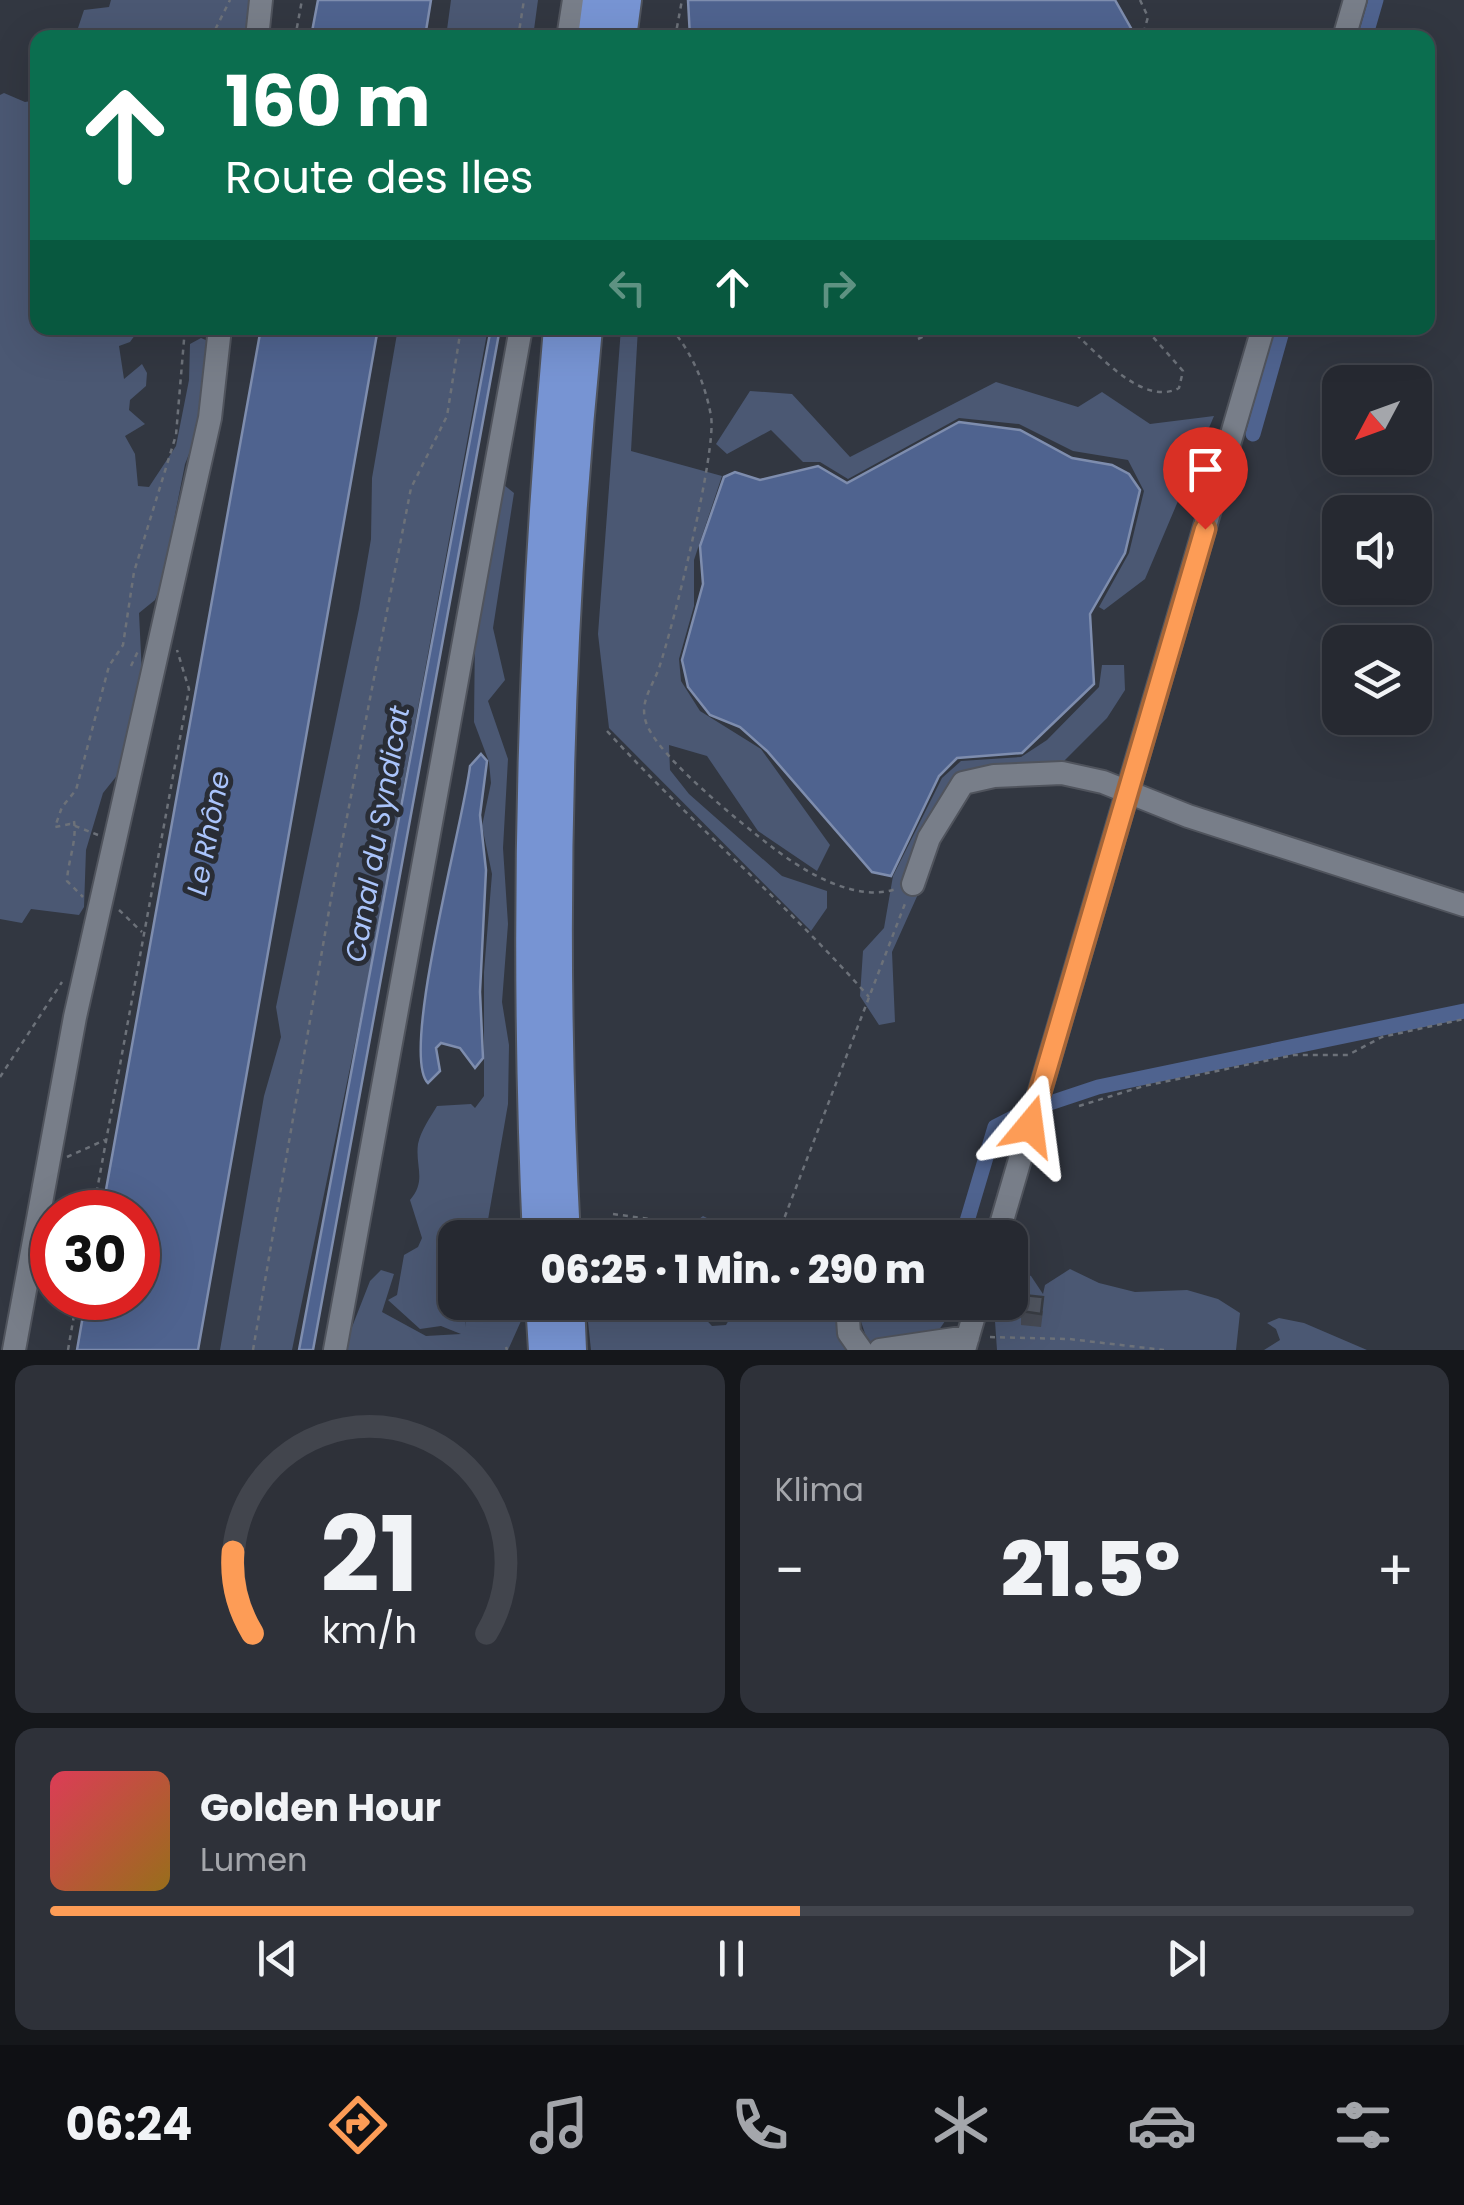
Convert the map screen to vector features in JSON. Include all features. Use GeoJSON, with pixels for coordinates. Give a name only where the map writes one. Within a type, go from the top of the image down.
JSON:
{"type":"FeatureCollection","features":[{"type":"Feature","properties":{"kind":"highway"},"geometry":{"type":"LineString","coordinates":[[595,30],[600,0]]}},
{"type":"Feature","properties":{"kind":"highway"},"geometry":{"type":"LineString","coordinates":[[621,30],[625,0]]}},
{"type":"Feature","properties":{"kind":"highway"},"geometry":{"type":"LineString","coordinates":[[538,1220],[533,1080],[533,800],[543,550],[559,335]]}},
{"type":"Feature","properties":{"kind":"highway"},"geometry":{"type":"LineString","coordinates":[[563,1220],[558,1034],[558,793],[567,576],[585,335]]}},
{"type":"Feature","properties":{"kind":"highway"},"geometry":{"type":"LineString","coordinates":[[543,1320],[545,1350]]}},
{"type":"Feature","properties":{"kind":"highway"},"geometry":{"type":"LineString","coordinates":[[569,1320],[570,1350]]}},
{"type":"Feature","properties":{"kind":"street"},"geometry":{"type":"LineString","coordinates":[[258,30],[261,0]]}},
{"type":"Feature","properties":{"kind":"street"},"geometry":{"type":"LineString","coordinates":[[569,30],[574,0]]}},
{"type":"Feature","properties":{"kind":"street"},"geometry":{"type":"LineString","coordinates":[[1346,30],[1355,0]]}},
{"type":"Feature","properties":{"kind":"street"},"geometry":{"type":"LineString","coordinates":[[14,1350],[102,892],[210,418],[219,335]]}},
{"type":"Feature","properties":{"kind":"street"},"geometry":{"type":"LineString","coordinates":[[335,1350],[520,335]]}},
{"type":"Feature","properties":{"kind":"street"},"geometry":{"type":"LineString","coordinates":[[1003,1220],[1261,335]]}},
{"type":"Feature","properties":{"kind":"street"},"geometry":{"type":"LineString","coordinates":[[913,884],[929,838],[962,783],[994,776],[1062,773],[1464,905]]}},
{"type":"Feature","properties":{"kind":"street"},"geometry":{"type":"LineString","coordinates":[[848,1320],[849,1333],[861,1350]]}},
{"type":"Feature","properties":{"kind":"street"},"geometry":{"type":"LineString","coordinates":[[880,1350],[966,1344]]}},
{"type":"Feature","properties":{"kind":"path"},"geometry":{"type":"LineString","coordinates":[[215,30],[230,0]]}},
{"type":"Feature","properties":{"kind":"path"},"geometry":{"type":"LineString","coordinates":[[296,30],[302,0]]}},
{"type":"Feature","properties":{"kind":"path"},"geometry":{"type":"LineString","coordinates":[[519,30],[524,0]]}},
{"type":"Feature","properties":{"kind":"path"},"geometry":{"type":"LineString","coordinates":[[676,30],[682,0]]}},
{"type":"Feature","properties":{"kind":"path"},"geometry":{"type":"LineString","coordinates":[[1140,0],[1148,17],[1144,30]]}},
{"type":"Feature","properties":{"kind":"path"},"geometry":{"type":"LineString","coordinates":[[90,831],[74,824],[56,828],[62,807],[76,790],[108,666],[123,644],[134,572],[176,435],[184,335]]}},
{"type":"Feature","properties":{"kind":"path"},"geometry":{"type":"LineString","coordinates":[[253,1350],[327,918],[411,488],[447,416],[460,335]]}},
{"type":"Feature","properties":{"kind":"path"},"geometry":{"type":"LineString","coordinates":[[678,335],[691,351],[712,419],[704,476],[659,669],[644,702],[647,726],[734,817],[785,858],[827,881],[882,894],[913,884]]}},
{"type":"Feature","properties":{"kind":"path"},"geometry":{"type":"LineString","coordinates":[[918,339],[926,335]]}},
{"type":"Feature","properties":{"kind":"path"},"geometry":{"type":"LineString","coordinates":[[1077,335],[1121,373],[1157,393],[1168,394],[1179,388],[1183,371],[1151,335]]}},
{"type":"Feature","properties":{"kind":"path"},"geometry":{"type":"LineString","coordinates":[[97,1190],[189,689],[164,609]]}},
{"type":"Feature","properties":{"kind":"path"},"geometry":{"type":"LineString","coordinates":[[607,731],[676,806],[834,958],[870,998]]}},
{"type":"Feature","properties":{"kind":"path"},"geometry":{"type":"LineString","coordinates":[[74,824],[67,881],[90,904],[95,926]]}},
{"type":"Feature","properties":{"kind":"path"},"geometry":{"type":"LineString","coordinates":[[612,1214],[759,1234],[782,1224],[913,884]]}},
{"type":"Feature","properties":{"kind":"path"},"geometry":{"type":"LineString","coordinates":[[102,892],[142,934]]}},
{"type":"Feature","properties":{"kind":"path"},"geometry":{"type":"LineString","coordinates":[[0,1077],[66,977]]}},
{"type":"Feature","properties":{"kind":"path"},"geometry":{"type":"LineString","coordinates":[[1079,1106],[1112,1094],[1294,1054],[1348,1055],[1382,1037],[1464,1019]]}},
{"type":"Feature","properties":{"kind":"path"},"geometry":{"type":"LineString","coordinates":[[48,1166],[106,1139]]}},
{"type":"Feature","properties":{"kind":"path"},"geometry":{"type":"LineString","coordinates":[[68,1350],[73,1320]]}},
{"type":"Feature","properties":{"kind":"path"},"geometry":{"type":"LineString","coordinates":[[966,1344],[1069,1339],[1164,1350]]}},
{"type":"Feature","properties":{"kind":"shaded area"},"geometry":{"type":"Polygon","coordinates":[[[111,0],[250,0],[249,30],[77,30],[84,10],[109,7],[111,0]]]}},
{"type":"Feature","properties":{"kind":"shaded area"},"geometry":{"type":"Polygon","coordinates":[[[451,0],[538,0],[534,30],[447,30],[451,0]]]}},
{"type":"Feature","properties":{"kind":"shaded area"},"geometry":{"type":"Polygon","coordinates":[[[0,95],[30,101],[30,335],[135,335],[119,346],[124,379],[142,364],[147,373],[146,386],[130,400],[129,410],[145,424],[125,436],[135,454],[138,486],[149,487],[176,446],[189,380],[190,344],[201,338],[208,341],[199,429],[185,464],[161,586],[155,600],[139,613],[142,675],[119,773],[103,793],[86,850],[84,907],[79,915],[31,909],[22,923],[0,919],[0,95]]]}},
{"type":"Feature","properties":{"kind":"shaded area"},"geometry":{"type":"Polygon","coordinates":[[[397,335],[487,335],[367,985],[292,1350],[220,1350],[264,1096],[281,1037],[276,1007],[359,609],[371,539],[372,478],[397,335]]]}},
{"type":"Feature","properties":{"kind":"shaded area"},"geometry":{"type":"Polygon","coordinates":[[[620,335],[638,335],[631,451],[722,476],[694,560],[694,606],[679,659],[681,681],[700,711],[761,749],[830,845],[817,871],[758,831],[707,756],[669,745],[670,770],[689,794],[782,876],[827,891],[827,908],[811,931],[609,728],[598,634],[620,335]]]}},
{"type":"Feature","properties":{"kind":"shaded area"},"geometry":{"type":"Polygon","coordinates":[[[996,382],[1078,407],[1102,392],[1150,424],[1214,416],[1145,579],[1104,610],[1099,607],[1129,553],[1144,491],[1128,460],[1073,451],[1019,424],[959,418],[848,479],[820,462],[803,462],[771,430],[727,454],[716,444],[750,391],[792,394],[850,457],[996,382]]]}},
{"type":"Feature","properties":{"kind":"shaded area"},"geometry":{"type":"Polygon","coordinates":[[[504,485],[514,493],[493,628],[505,680],[488,701],[508,759],[503,848],[508,924],[502,1002],[509,1045],[508,1104],[488,1220],[438,1220],[438,1320],[465,1320],[465,1327],[466,1320],[521,1321],[508,1350],[343,1350],[370,1281],[381,1270],[394,1274],[382,1312],[426,1336],[461,1334],[441,1326],[420,1329],[388,1300],[397,1295],[404,1255],[418,1247],[422,1238],[410,1200],[418,1186],[417,1152],[423,1129],[437,1106],[471,1104],[475,1108],[484,1096],[484,972],[492,874],[482,826],[491,783],[489,762],[474,722],[475,631],[500,488],[504,485]]]}},
{"type":"Feature","properties":{"kind":"shaded area"},"geometry":{"type":"Polygon","coordinates":[[[1102,665],[1124,665],[1125,690],[1107,718],[1058,767],[959,781],[928,872],[892,952],[895,1022],[879,1025],[860,996],[863,951],[884,928],[893,876],[942,778],[961,761],[1021,757],[1047,740],[1099,687],[1102,665]]]}},
{"type":"Feature","properties":{"kind":"shaded area"},"geometry":{"type":"Polygon","coordinates":[[[1070,1269],[1099,1283],[1135,1292],[1187,1290],[1218,1299],[1240,1313],[1236,1350],[997,1350],[995,1320],[1028,1320],[1028,1275],[1043,1294],[1045,1285],[1070,1269]]]}},
{"type":"Feature","properties":{"kind":"shaded area"},"geometry":{"type":"Polygon","coordinates":[[[1279,1318],[1304,1323],[1367,1350],[1264,1350],[1280,1340],[1276,1329],[1267,1323],[1279,1318]]]}},
{"type":"Feature","properties":{"kind":"shaded area"},"geometry":{"type":"Polygon","coordinates":[[[588,1320],[706,1320],[712,1326],[726,1325],[729,1320],[846,1320],[854,1350],[591,1350],[588,1320]]]}},
{"type":"Feature","properties":{"kind":"shaded area"},"geometry":{"type":"Polygon","coordinates":[[[861,1320],[964,1320],[945,1321],[937,1333],[868,1343],[861,1320]]]}},
{"type":"Feature","properties":{"kind":"water"},"geometry":{"type":"Polygon","coordinates":[[[318,0],[431,0],[426,30],[312,30],[318,0]]]}},
{"type":"Feature","properties":{"kind":"water"},"geometry":{"type":"Polygon","coordinates":[[[688,0],[1115,0],[1132,30],[690,30],[688,0]]]}},
{"type":"Feature","properties":{"kind":"water","name":"Le Rhône"},"geometry":{"type":"Polygon","coordinates":[[[260,335],[377,335],[198,1350],[77,1350],[82,1320],[160,1320],[160,1190],[106,1190],[260,335]]]}},
{"type":"Feature","properties":{"kind":"water","name":"Canal du Syndicat"},"geometry":{"type":"Polygon","coordinates":[[[490,335],[499,335],[313,1350],[299,1350],[490,335]]]}},
{"type":"Feature","properties":{"kind":"water"},"geometry":{"type":"Polygon","coordinates":[[[959,422],[1020,430],[1072,458],[1112,465],[1129,474],[1140,490],[1125,553],[1090,614],[1094,684],[1022,753],[957,758],[939,776],[891,876],[872,872],[767,751],[740,727],[710,715],[688,687],[682,660],[703,584],[700,546],[724,477],[735,472],[760,480],[818,466],[847,483],[959,422]]]}},
{"type":"Feature","properties":{"kind":"water"},"geometry":{"type":"Polygon","coordinates":[[[481,754],[487,761],[480,815],[486,870],[480,992],[483,1058],[475,1068],[460,1048],[441,1043],[436,1048],[440,1071],[428,1083],[421,1063],[427,984],[470,766],[481,754]]]}},
{"type":"Feature","properties":{"kind":"building"},"geometry":{"type":"Polygon","coordinates":[[[1028,1296],[1043,1297],[1041,1314],[1028,1312],[1028,1296]]]}},
{"type":"Feature","properties":{"kind":"waterway"},"geometry":{"type":"LineString","coordinates":[[1367,30],[1376,0]]}},
{"type":"Feature","properties":{"kind":"waterway"},"geometry":{"type":"LineString","coordinates":[[1253,434],[1281,335]]}},
{"type":"Feature","properties":{"kind":"waterway"},"geometry":{"type":"LineString","coordinates":[[1050,1103],[1098,1087],[1464,1011]]}},
{"type":"Feature","properties":{"kind":"waterway"},"geometry":{"type":"LineString","coordinates":[[967,1220],[995,1127],[1022,1113]]}},
{"type":"Feature","properties":{"kind":"route"},"geometry":{"type":"LineString","coordinates":[[1030,1126],[1205,529]]}}]}
